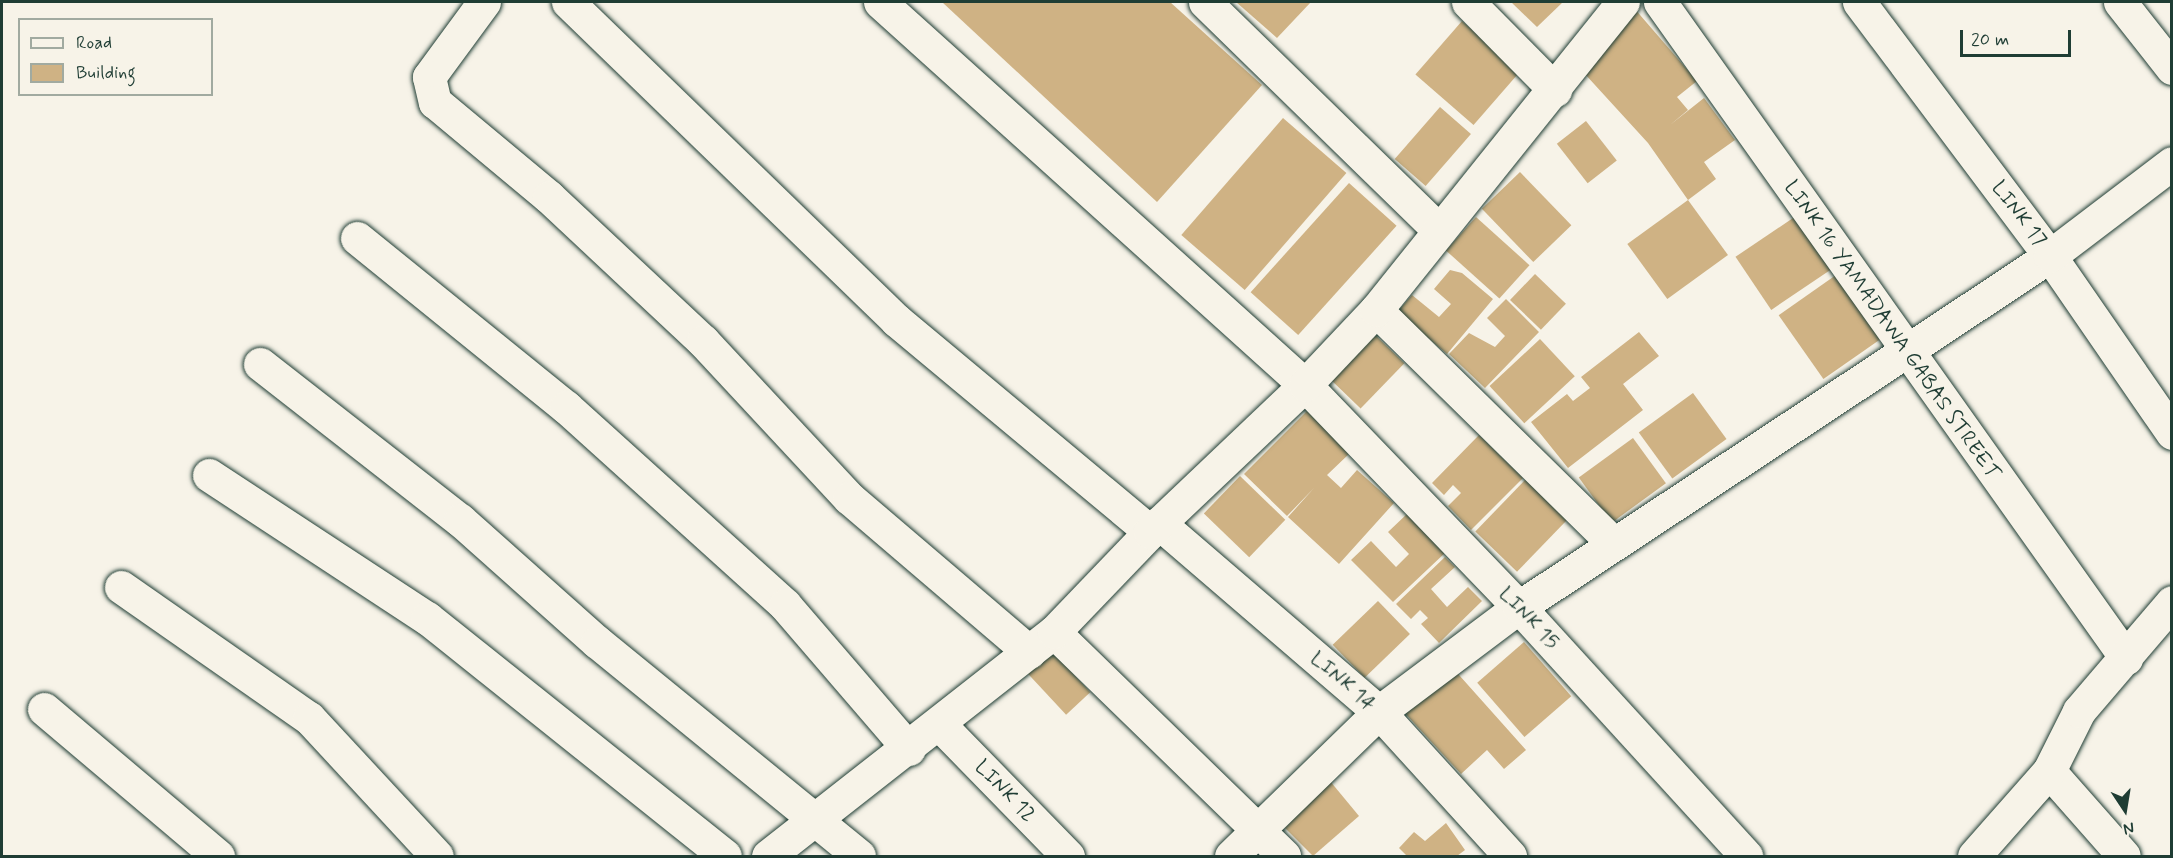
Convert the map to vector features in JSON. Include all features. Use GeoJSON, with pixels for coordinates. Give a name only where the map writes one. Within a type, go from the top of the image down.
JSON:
{"type":"FeatureCollection","features":[{"type":"Feature","properties":{"kind":"street"},"geometry":{"type":"LineString","coordinates":[[484,2],[429,77],[435,102],[549,197],[703,341],[849,498],[1029,652]]}},
{"type":"Feature","properties":{"kind":"street","name":"LINK 14"},"geometry":{"type":"LineString","coordinates":[[568,2],[896,320],[1379,712],[1510,856]]}},
{"type":"Feature","properties":{"kind":"street"},"geometry":{"type":"LineString","coordinates":[[1205,2],[1439,230]]}},
{"type":"Feature","properties":{"kind":"street"},"geometry":{"type":"LineString","coordinates":[[1468,2],[1555,90]]}},
{"type":"Feature","properties":{"kind":"street"},"geometry":{"type":"LineString","coordinates":[[768,856],[941,726],[1054,632],[1154,528],[1305,385],[1376,310],[1555,90],[1623,2]]}},
{"type":"Feature","properties":{"kind":"street","name":"LINK 16 YAMADAWA GABAS STREET"},"geometry":{"type":"LineString","coordinates":[[1660,2],[1904,350],[2126,658]]}},
{"type":"Feature","properties":{"kind":"street","name":"LINK 17"},"geometry":{"type":"LineString","coordinates":[[1859,2],[2050,256],[2172,433]]}},
{"type":"Feature","properties":{"kind":"street"},"geometry":{"type":"LineString","coordinates":[[2120,2],[2172,68]]}},
{"type":"Feature","properties":{"kind":"street","name":"LINK 15"},"geometry":{"type":"LineString","coordinates":[[894,6],[1305,385],[1519,607],[1746,856]]}},
{"type":"Feature","properties":{"kind":"street"},"geometry":{"type":"LineString","coordinates":[[1231,856],[1257,827],[1379,712],[1519,607],[1904,350],[2050,256],[2172,163]]}},
{"type":"Feature","properties":{"kind":"street"},"geometry":{"type":"LineString","coordinates":[[357,238],[566,407],[785,605],[909,750]]}},
{"type":"Feature","properties":{"kind":"street"},"geometry":{"type":"LineString","coordinates":[[1376,310],[1614,543]]}},
{"type":"Feature","properties":{"kind":"street"},"geometry":{"type":"LineString","coordinates":[[260,364],[460,520],[597,642],[817,819],[859,856]]}},
{"type":"Feature","properties":{"kind":"street"},"geometry":{"type":"LineString","coordinates":[[209,475],[427,618],[725,856]]}},
{"type":"Feature","properties":{"kind":"street"},"geometry":{"type":"LineString","coordinates":[[121,587],[309,718],[437,856]]}},
{"type":"Feature","properties":{"kind":"street"},"geometry":{"type":"LineString","coordinates":[[1974,856],[2049,771],[2079,711],[2172,602]]}},
{"type":"Feature","properties":{"kind":"street"},"geometry":{"type":"LineString","coordinates":[[1054,632],[1257,827],[1284,856]]}},
{"type":"Feature","properties":{"kind":"street"},"geometry":{"type":"LineString","coordinates":[[44,709],[218,856]]}},
{"type":"Feature","properties":{"kind":"street","name":"LINK 12"},"geometry":{"type":"LineString","coordinates":[[941,726],[1068,856]]}},
{"type":"Feature","properties":{"kind":"street"},"geometry":{"type":"LineString","coordinates":[[2049,771],[2124,856]]}},
{"type":"Feature","properties":{"kind":"building"},"geometry":{"type":"Polygon","coordinates":[[[942,2],[1170,2],[1262,85],[1157,202],[942,2]]]}},
{"type":"Feature","properties":{"kind":"building"},"geometry":{"type":"Polygon","coordinates":[[[1236,2],[1311,2],[1277,38],[1236,2]]]}},
{"type":"Feature","properties":{"kind":"building"},"geometry":{"type":"Polygon","coordinates":[[[1511,2],[1563,2],[1537,27],[1511,2]]]}},
{"type":"Feature","properties":{"kind":"building"},"geometry":{"type":"Polygon","coordinates":[[[1634,8],[1697,81],[1677,97],[1688,110],[1670,125],[1704,98],[1735,140],[1704,162],[1716,179],[1688,200],[1648,143],[1584,73],[1597,62],[1587,51],[1634,8]]]}},
{"type":"Feature","properties":{"kind":"building"},"geometry":{"type":"Polygon","coordinates":[[[1462,21],[1520,72],[1474,125],[1415,75],[1462,21]]]}},
{"type":"Feature","properties":{"kind":"building"},"geometry":{"type":"Polygon","coordinates":[[[1440,107],[1471,134],[1426,186],[1395,159],[1440,107]]]}},
{"type":"Feature","properties":{"kind":"building"},"geometry":{"type":"Polygon","coordinates":[[[1283,118],[1346,173],[1245,290],[1181,235],[1283,118]]]}},
{"type":"Feature","properties":{"kind":"building"},"geometry":{"type":"Polygon","coordinates":[[[1586,121],[1617,160],[1588,183],[1557,144],[1586,121]]]}},
{"type":"Feature","properties":{"kind":"building"},"geometry":{"type":"Polygon","coordinates":[[[1520,172],[1571,225],[1533,262],[1482,209],[1520,172]]]}},
{"type":"Feature","properties":{"kind":"building"},"geometry":{"type":"Polygon","coordinates":[[[1349,183],[1397,226],[1298,335],[1251,292],[1349,183]]]}},
{"type":"Feature","properties":{"kind":"building"},"geometry":{"type":"Polygon","coordinates":[[[1688,200],[1728,255],[1667,299],[1627,244],[1688,200]]]}},
{"type":"Feature","properties":{"kind":"building"},"geometry":{"type":"Polygon","coordinates":[[[1796,216],[1832,269],[1771,310],[1735,257],[1796,216]]]}},
{"type":"Feature","properties":{"kind":"building"},"geometry":{"type":"Polygon","coordinates":[[[1476,217],[1530,265],[1499,299],[1446,250],[1476,217]]]}},
{"type":"Feature","properties":{"kind":"building"},"geometry":{"type":"Polygon","coordinates":[[[1450,270],[1462,273],[1493,299],[1447,354],[1397,312],[1412,295],[1439,317],[1451,304],[1434,289],[1450,270]]]}},
{"type":"Feature","properties":{"kind":"building"},"geometry":{"type":"Polygon","coordinates":[[[1535,274],[1566,304],[1541,330],[1510,300],[1535,274]]]}},
{"type":"Feature","properties":{"kind":"building"},"geometry":{"type":"Polygon","coordinates":[[[1836,275],[1881,339],[1823,379],[1779,315],[1836,275]]]}},
{"type":"Feature","properties":{"kind":"building"},"geometry":{"type":"Polygon","coordinates":[[[1506,299],[1539,332],[1485,388],[1449,354],[1469,333],[1495,347],[1505,336],[1487,318],[1506,299]]]}},
{"type":"Feature","properties":{"kind":"building"},"geometry":{"type":"Polygon","coordinates":[[[1372,332],[1404,363],[1361,409],[1328,377],[1372,332]]]}},
{"type":"Feature","properties":{"kind":"building"},"geometry":{"type":"Polygon","coordinates":[[[1639,332],[1659,356],[1623,384],[1643,410],[1568,468],[1531,422],[1567,394],[1573,401],[1590,388],[1581,377],[1639,332]]]}},
{"type":"Feature","properties":{"kind":"building"},"geometry":{"type":"Polygon","coordinates":[[[1540,339],[1575,376],[1524,423],[1490,386],[1540,339]]]}},
{"type":"Feature","properties":{"kind":"building"},"geometry":{"type":"Polygon","coordinates":[[[1693,393],[1727,439],[1672,478],[1639,432],[1693,393]]]}},
{"type":"Feature","properties":{"kind":"building"},"geometry":{"type":"Polygon","coordinates":[[[1307,411],[1350,453],[1327,475],[1341,488],[1357,470],[1394,503],[1339,564],[1288,517],[1314,488],[1287,516],[1244,474],[1307,411]]]}},
{"type":"Feature","properties":{"kind":"building"},"geometry":{"type":"Polygon","coordinates":[[[1479,435],[1523,478],[1471,530],[1448,506],[1461,493],[1453,485],[1444,495],[1432,483],[1479,435]]]}},
{"type":"Feature","properties":{"kind":"building"},"geometry":{"type":"Polygon","coordinates":[[[1633,438],[1666,483],[1612,523],[1579,477],[1633,438]]]}},
{"type":"Feature","properties":{"kind":"building"},"geometry":{"type":"Polygon","coordinates":[[[1240,476],[1285,520],[1249,557],[1204,513],[1240,476]]]}},
{"type":"Feature","properties":{"kind":"building"},"geometry":{"type":"Polygon","coordinates":[[[1526,479],[1568,519],[1517,572],[1475,532],[1526,479]]]}},
{"type":"Feature","properties":{"kind":"building"},"geometry":{"type":"Polygon","coordinates":[[[1408,513],[1446,552],[1393,602],[1351,560],[1371,541],[1396,567],[1409,554],[1388,532],[1408,513]]]}},
{"type":"Feature","properties":{"kind":"building"},"geometry":{"type":"Polygon","coordinates":[[[1445,557],[1455,567],[1431,589],[1447,607],[1468,587],[1482,601],[1439,643],[1421,624],[1428,618],[1420,610],[1411,619],[1396,604],[1445,557]]]}},
{"type":"Feature","properties":{"kind":"building"},"geometry":{"type":"Polygon","coordinates":[[[1378,601],[1410,634],[1365,678],[1333,645],[1378,601]]]}},
{"type":"Feature","properties":{"kind":"building"},"geometry":{"type":"Polygon","coordinates":[[[1524,642],[1571,696],[1524,737],[1477,683],[1524,642]]]}},
{"type":"Feature","properties":{"kind":"building"},"geometry":{"type":"Polygon","coordinates":[[[1050,649],[1090,692],[1066,715],[1026,672],[1050,649]]]}},
{"type":"Feature","properties":{"kind":"building"},"geometry":{"type":"Polygon","coordinates":[[[1451,666],[1526,750],[1504,769],[1487,750],[1461,774],[1402,710],[1451,666]]]}},
{"type":"Feature","properties":{"kind":"building"},"geometry":{"type":"Polygon","coordinates":[[[1330,781],[1359,816],[1313,856],[1285,828],[1330,781]]]}},
{"type":"Feature","properties":{"kind":"building"},"geometry":{"type":"Polygon","coordinates":[[[1446,823],[1465,850],[1457,856],[1407,856],[1399,848],[1414,832],[1425,841],[1446,823]]]}}]}
